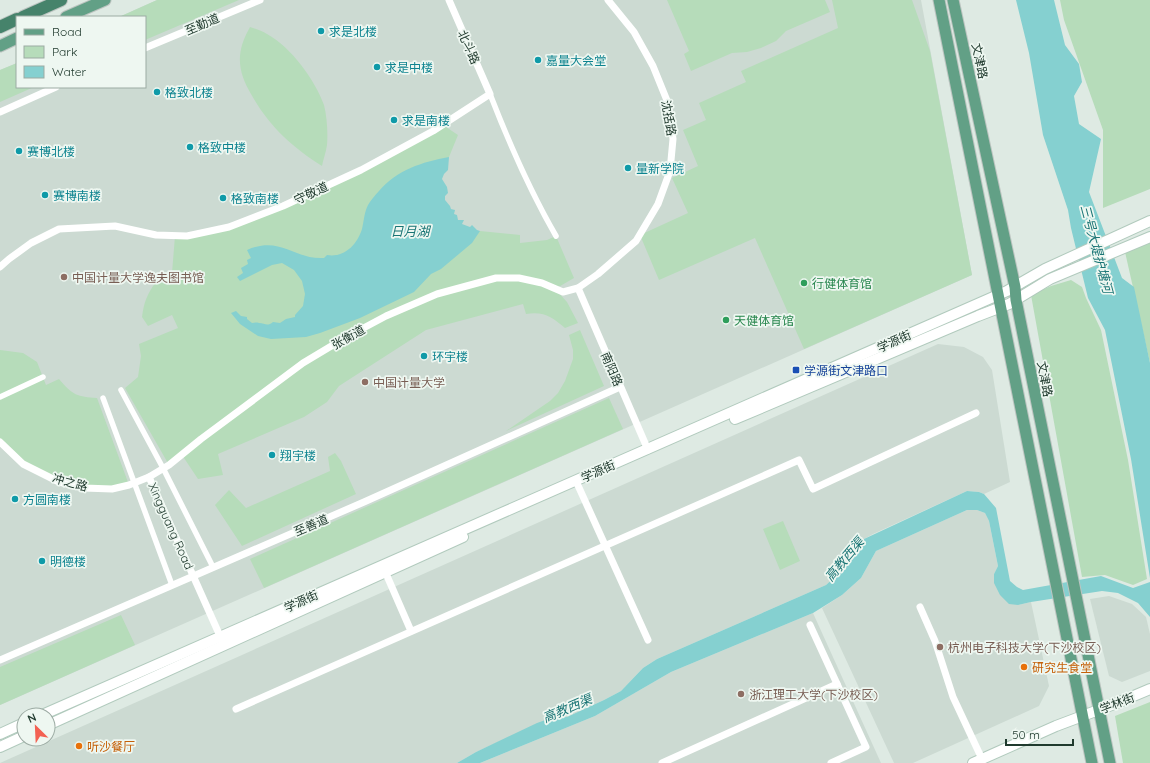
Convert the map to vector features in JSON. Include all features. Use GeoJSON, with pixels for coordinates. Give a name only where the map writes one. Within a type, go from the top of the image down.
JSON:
{"type":"FeatureCollection","features":[{"type":"Feature","properties":{"kind":"highway"},"geometry":{"type":"LineString","coordinates":[[25,16],[61,0]]}},
{"type":"Feature","properties":{"kind":"highway"},"geometry":{"type":"LineString","coordinates":[[0,27],[16,19]]}},
{"type":"Feature","properties":{"kind":"main road"},"geometry":{"type":"LineString","coordinates":[[68,16],[105,0]]}},
{"type":"Feature","properties":{"kind":"main road"},"geometry":{"type":"LineString","coordinates":[[939,0],[1092,763]]}},
{"type":"Feature","properties":{"kind":"main road","name":"文津路"},"geometry":{"type":"LineString","coordinates":[[953,0],[1015,287],[1016,300],[1110,763]]}},
{"type":"Feature","properties":{"kind":"main road"},"geometry":{"type":"LineString","coordinates":[[0,46],[16,38]]}},
{"type":"Feature","properties":{"kind":"main road","name":"学源街"},"geometry":{"type":"LineString","coordinates":[[56,721],[384,569],[648,450],[999,295],[1045,269],[1150,221]]}},
{"type":"Feature","properties":{"kind":"main road","name":"学源街"},"geometry":{"type":"LineString","coordinates":[[577,483],[1000,307],[1016,300],[1050,279],[1150,237]]}},
{"type":"Feature","properties":{"kind":"main road","name":"学源街"},"geometry":{"type":"LineString","coordinates":[[56,709],[220,636],[384,569]]}},
{"type":"Feature","properties":{"kind":"main road","name":"学林街"},"geometry":{"type":"LineString","coordinates":[[977,761],[1082,716],[1150,689]]}},
{"type":"Feature","properties":{"kind":"main road"},"geometry":{"type":"LineString","coordinates":[[0,734],[16,727]]}},
{"type":"Feature","properties":{"kind":"main road"},"geometry":{"type":"LineString","coordinates":[[0,747],[16,740]]}},
{"type":"Feature","properties":{"kind":"street","name":"至勤道"},"geometry":{"type":"LineString","coordinates":[[146,48],[260,0]]}},
{"type":"Feature","properties":{"kind":"street","name":"北斗路"},"geometry":{"type":"LineString","coordinates":[[449,0],[490,94]]}},
{"type":"Feature","properties":{"kind":"street","name":"沈括路"},"geometry":{"type":"LineString","coordinates":[[578,288],[598,274],[636,241],[658,204],[670,171],[673,139],[668,103],[653,66],[634,32],[608,0]]}},
{"type":"Feature","properties":{"kind":"street"},"geometry":{"type":"LineString","coordinates":[[0,112],[54,88]]}},
{"type":"Feature","properties":{"kind":"street","name":"守敬道"},"geometry":{"type":"LineString","coordinates":[[0,267],[31,243],[59,229],[115,226],[156,235],[186,236],[229,227],[283,206],[360,170],[433,131],[490,94]]}},
{"type":"Feature","properties":{"kind":"street"},"geometry":{"type":"LineString","coordinates":[[490,94],[538,205],[556,236]]}},
{"type":"Feature","properties":{"kind":"street","name":"张衡道"},"geometry":{"type":"LineString","coordinates":[[149,477],[304,363],[342,339],[386,316],[437,294],[496,278],[519,278],[542,283],[563,292],[578,288]]}},
{"type":"Feature","properties":{"kind":"street","name":"南阳路"},"geometry":{"type":"LineString","coordinates":[[578,288],[648,450]]}},
{"type":"Feature","properties":{"kind":"street"},"geometry":{"type":"LineString","coordinates":[[0,397],[43,377]]}},
{"type":"Feature","properties":{"kind":"street","name":"至善道"},"geometry":{"type":"LineString","coordinates":[[0,660],[364,502],[620,387]]}},
{"type":"Feature","properties":{"kind":"street"},"geometry":{"type":"LineString","coordinates":[[121,390],[214,567]]}},
{"type":"Feature","properties":{"kind":"street"},"geometry":{"type":"LineString","coordinates":[[103,398],[172,585]]}},
{"type":"Feature","properties":{"kind":"street"},"geometry":{"type":"LineString","coordinates":[[236,709],[799,460],[813,489],[976,413]]}},
{"type":"Feature","properties":{"kind":"street","name":"冲之路"},"geometry":{"type":"LineString","coordinates":[[0,442],[23,464],[59,482],[84,488],[112,489],[149,477]]}},
{"type":"Feature","properties":{"kind":"street","name":"Xingguang Road"},"geometry":{"type":"LineString","coordinates":[[149,477],[220,636]]}},
{"type":"Feature","properties":{"kind":"street"},"geometry":{"type":"LineString","coordinates":[[577,483],[648,640]]}},
{"type":"Feature","properties":{"kind":"street"},"geometry":{"type":"LineString","coordinates":[[384,569],[411,631]]}},
{"type":"Feature","properties":{"kind":"street"},"geometry":{"type":"LineString","coordinates":[[920,607],[935,641],[953,698],[977,761]]}},
{"type":"Feature","properties":{"kind":"street"},"geometry":{"type":"LineString","coordinates":[[810,625],[866,747],[831,763]]}},
{"type":"Feature","properties":{"kind":"street"},"geometry":{"type":"LineString","coordinates":[[662,763],[837,684]]}},
{"type":"Feature","properties":{"kind":"shaded area","name":"中国计量大学"},"geometry":{"type":"Polygon","coordinates":[[[157,0],[921,0],[972,275],[0,705],[0,70],[16,63],[16,88],[146,88],[146,16],[121,16],[157,0]]]}},
{"type":"Feature","properties":{"kind":"shaded area"},"geometry":{"type":"Polygon","coordinates":[[[938,344],[964,347],[983,357],[992,370],[1010,482],[984,494],[967,491],[873,534],[864,539],[855,549],[848,565],[826,585],[657,659],[643,668],[621,691],[604,700],[567,717],[551,718],[476,752],[457,763],[0,763],[36,747],[56,747],[56,738],[938,344]]]}},
{"type":"Feature","properties":{"kind":"shaded area","name":"杭州电子科技大学(下沙校区)"},"geometry":{"type":"Polygon","coordinates":[[[967,510],[977,510],[985,513],[989,521],[998,566],[994,574],[1018,605],[1031,602],[1049,686],[1039,706],[913,763],[894,763],[822,608],[842,595],[861,578],[876,551],[967,510]]]}},
{"type":"Feature","properties":{"kind":"shaded area"},"geometry":{"type":"Polygon","coordinates":[[[1109,596],[1132,604],[1146,617],[1150,634],[1150,671],[1122,682],[1109,676],[1090,599],[1109,596]]]}},
{"type":"Feature","properties":{"kind":"shaded area","name":"浙江理工大学(下沙校区)"},"geometry":{"type":"Polygon","coordinates":[[[813,613],[881,763],[480,763],[595,716],[671,672],[813,613]]]}},
{"type":"Feature","properties":{"kind":"green space"},"geometry":{"type":"Polygon","coordinates":[[[157,0],[239,0],[146,40],[146,16],[121,16],[157,0]]]}},
{"type":"Feature","properties":{"kind":"green space"},"geometry":{"type":"Polygon","coordinates":[[[667,0],[825,0],[830,12],[786,31],[776,41],[761,48],[747,52],[732,53],[691,71],[684,54],[689,51],[667,0]]]}},
{"type":"Feature","properties":{"kind":"green space"},"geometry":{"type":"Polygon","coordinates":[[[832,0],[912,0],[930,51],[972,275],[804,349],[755,238],[659,280],[640,235],[688,213],[672,178],[698,166],[683,130],[706,120],[699,103],[746,82],[741,71],[838,28],[832,0]]]}},
{"type":"Feature","properties":{"kind":"green space"},"geometry":{"type":"Polygon","coordinates":[[[1060,0],[1150,0],[1150,189],[1103,208],[1103,130],[1064,20],[1060,0]]]}},
{"type":"Feature","properties":{"kind":"green space"},"geometry":{"type":"Polygon","coordinates":[[[250,27],[267,34],[285,47],[301,65],[315,85],[324,105],[327,120],[327,145],[322,166],[300,151],[273,126],[248,89],[241,71],[240,56],[241,48],[250,27]]]}},
{"type":"Feature","properties":{"kind":"green space"},"geometry":{"type":"Polygon","coordinates":[[[16,63],[16,88],[32,88],[0,102],[0,70],[16,63]]]}},
{"type":"Feature","properties":{"kind":"green space"},"geometry":{"type":"Polygon","coordinates":[[[443,125],[458,135],[449,157],[429,184],[450,232],[480,231],[520,235],[520,243],[547,240],[556,236],[574,278],[555,289],[567,302],[578,323],[565,328],[543,314],[526,314],[523,304],[426,330],[339,386],[327,402],[304,417],[218,454],[223,475],[198,479],[182,455],[169,465],[125,388],[138,377],[141,356],[139,344],[178,328],[172,315],[148,326],[142,317],[146,298],[153,286],[156,282],[167,283],[172,273],[175,236],[229,227],[283,206],[443,125]]]}},
{"type":"Feature","properties":{"kind":"green space"},"geometry":{"type":"Polygon","coordinates":[[[1150,231],[1150,363],[1123,243],[1150,231]]]}},
{"type":"Feature","properties":{"kind":"green space"},"geometry":{"type":"Polygon","coordinates":[[[1071,280],[1082,287],[1101,330],[1128,460],[1147,579],[1133,585],[1105,575],[1082,577],[1031,295],[1051,286],[1071,280]]]}},
{"type":"Feature","properties":{"kind":"green space"},"geometry":{"type":"Polygon","coordinates":[[[580,330],[604,386],[506,431],[550,401],[558,393],[565,381],[573,359],[573,350],[569,335],[580,330]]]}},
{"type":"Feature","properties":{"kind":"green space"},"geometry":{"type":"Polygon","coordinates":[[[0,350],[23,353],[37,362],[46,385],[59,379],[68,389],[80,396],[97,398],[129,485],[112,489],[59,482],[23,464],[0,442],[0,350]]]}},
{"type":"Feature","properties":{"kind":"green space"},"geometry":{"type":"Polygon","coordinates":[[[609,398],[623,429],[264,588],[250,559],[609,398]]]}},
{"type":"Feature","properties":{"kind":"green space"},"geometry":{"type":"Polygon","coordinates":[[[335,453],[341,461],[356,494],[242,546],[215,505],[229,490],[246,508],[330,471],[328,457],[335,453]]]}},
{"type":"Feature","properties":{"kind":"green space"},"geometry":{"type":"Polygon","coordinates":[[[783,521],[800,561],[780,570],[763,529],[783,521]]]}},
{"type":"Feature","properties":{"kind":"green space"},"geometry":{"type":"Polygon","coordinates":[[[121,615],[135,645],[0,705],[0,667],[121,615]]]}},
{"type":"Feature","properties":{"kind":"green space"},"geometry":{"type":"Polygon","coordinates":[[[1150,702],[1150,763],[1123,763],[1115,716],[1150,702]]]}},
{"type":"Feature","properties":{"kind":"water","name":"三号大堤护塘河"},"geometry":{"type":"Polygon","coordinates":[[[1016,0],[1054,0],[1065,45],[1079,64],[1082,82],[1074,96],[1079,124],[1101,139],[1089,192],[1122,278],[1134,287],[1150,363],[1150,578],[1131,459],[1105,330],[1088,298],[1068,210],[1043,135],[1029,53],[1016,0]]]}},
{"type":"Feature","properties":{"kind":"water","name":"日月湖"},"geometry":{"type":"Polygon","coordinates":[[[449,157],[448,170],[442,179],[447,187],[448,193],[445,196],[445,200],[451,209],[455,210],[454,214],[457,215],[458,220],[464,220],[462,224],[470,227],[472,225],[480,231],[472,243],[441,269],[431,274],[414,292],[360,318],[306,337],[271,339],[258,336],[240,324],[231,313],[236,311],[241,316],[247,317],[247,319],[252,323],[268,325],[273,322],[280,323],[286,319],[295,317],[303,306],[305,294],[302,281],[294,270],[282,263],[272,265],[240,281],[237,277],[243,273],[241,268],[248,264],[247,260],[251,258],[247,250],[259,246],[278,246],[313,258],[324,258],[327,255],[344,252],[357,240],[362,229],[368,205],[386,184],[402,172],[420,164],[449,157]]]}},
{"type":"Feature","properties":{"kind":"water"},"geometry":{"type":"Polygon","coordinates":[[[967,491],[984,494],[996,508],[1010,581],[1017,587],[1023,590],[1101,576],[1133,588],[1150,582],[1150,617],[1138,603],[1118,593],[1102,591],[1018,605],[1009,604],[1000,595],[994,583],[994,574],[998,566],[989,521],[985,513],[977,510],[967,510],[876,551],[861,578],[842,595],[813,613],[671,672],[595,716],[480,763],[457,763],[476,752],[537,723],[551,718],[567,717],[604,700],[621,691],[643,668],[657,659],[826,585],[848,565],[855,549],[864,539],[967,491]]]}},
{"type":"Feature","properties":{"kind":"place","name":"求是北楼"},"geometry":{"type":"Point","coordinates":[321,31]}},
{"type":"Feature","properties":{"kind":"place","name":"嘉量大会堂"},"geometry":{"type":"Point","coordinates":[538,60]}},
{"type":"Feature","properties":{"kind":"place","name":"求是中楼"},"geometry":{"type":"Point","coordinates":[377,67]}},
{"type":"Feature","properties":{"kind":"place","name":"格致北楼"},"geometry":{"type":"Point","coordinates":[157,92]}},
{"type":"Feature","properties":{"kind":"place","name":"求是南楼"},"geometry":{"type":"Point","coordinates":[394,120]}},
{"type":"Feature","properties":{"kind":"place","name":"格致中楼"},"geometry":{"type":"Point","coordinates":[190,147]}},
{"type":"Feature","properties":{"kind":"place","name":"赛博北楼"},"geometry":{"type":"Point","coordinates":[19,151]}},
{"type":"Feature","properties":{"kind":"place","name":"量新学院"},"geometry":{"type":"Point","coordinates":[628,168]}},
{"type":"Feature","properties":{"kind":"place","name":"赛博南楼"},"geometry":{"type":"Point","coordinates":[45,195]}},
{"type":"Feature","properties":{"kind":"place","name":"格致南楼"},"geometry":{"type":"Point","coordinates":[223,198]}},
{"type":"Feature","properties":{"kind":"place","name":"中国计量大学逸夫图书馆"},"geometry":{"type":"Point","coordinates":[64,277]}},
{"type":"Feature","properties":{"kind":"place","name":"行健体育馆"},"geometry":{"type":"Point","coordinates":[804,283]}},
{"type":"Feature","properties":{"kind":"place","name":"天健体育馆"},"geometry":{"type":"Point","coordinates":[726,320]}},
{"type":"Feature","properties":{"kind":"place","name":"环宇楼"},"geometry":{"type":"Point","coordinates":[424,356]}},
{"type":"Feature","properties":{"kind":"place","name":"学源街文津路口"},"geometry":{"type":"Point","coordinates":[796,370]}},
{"type":"Feature","properties":{"kind":"place","name":"中国计量大学"},"geometry":{"type":"Point","coordinates":[365,382]}},
{"type":"Feature","properties":{"kind":"place","name":"翔宇楼"},"geometry":{"type":"Point","coordinates":[272,455]}},
{"type":"Feature","properties":{"kind":"place","name":"方圆南楼"},"geometry":{"type":"Point","coordinates":[15,499]}},
{"type":"Feature","properties":{"kind":"place","name":"明德楼"},"geometry":{"type":"Point","coordinates":[42,561]}},
{"type":"Feature","properties":{"kind":"place","name":"杭州电子科技大学(下沙校区)"},"geometry":{"type":"Point","coordinates":[940,647]}},
{"type":"Feature","properties":{"kind":"place","name":"研究生食堂"},"geometry":{"type":"Point","coordinates":[1024,667]}},
{"type":"Feature","properties":{"kind":"place","name":"浙江理工大学(下沙校区)"},"geometry":{"type":"Point","coordinates":[741,694]}},
{"type":"Feature","properties":{"kind":"place","name":"听沙餐厅"},"geometry":{"type":"Point","coordinates":[79,746]}},
{"type":"Feature","properties":{"kind":"water label","name":"高教西渠"},"geometry":{"type":"Point","coordinates":[844,559]}},
{"type":"Feature","properties":{"kind":"water label","name":"高教西渠"},"geometry":{"type":"Point","coordinates":[567,708]}}]}
